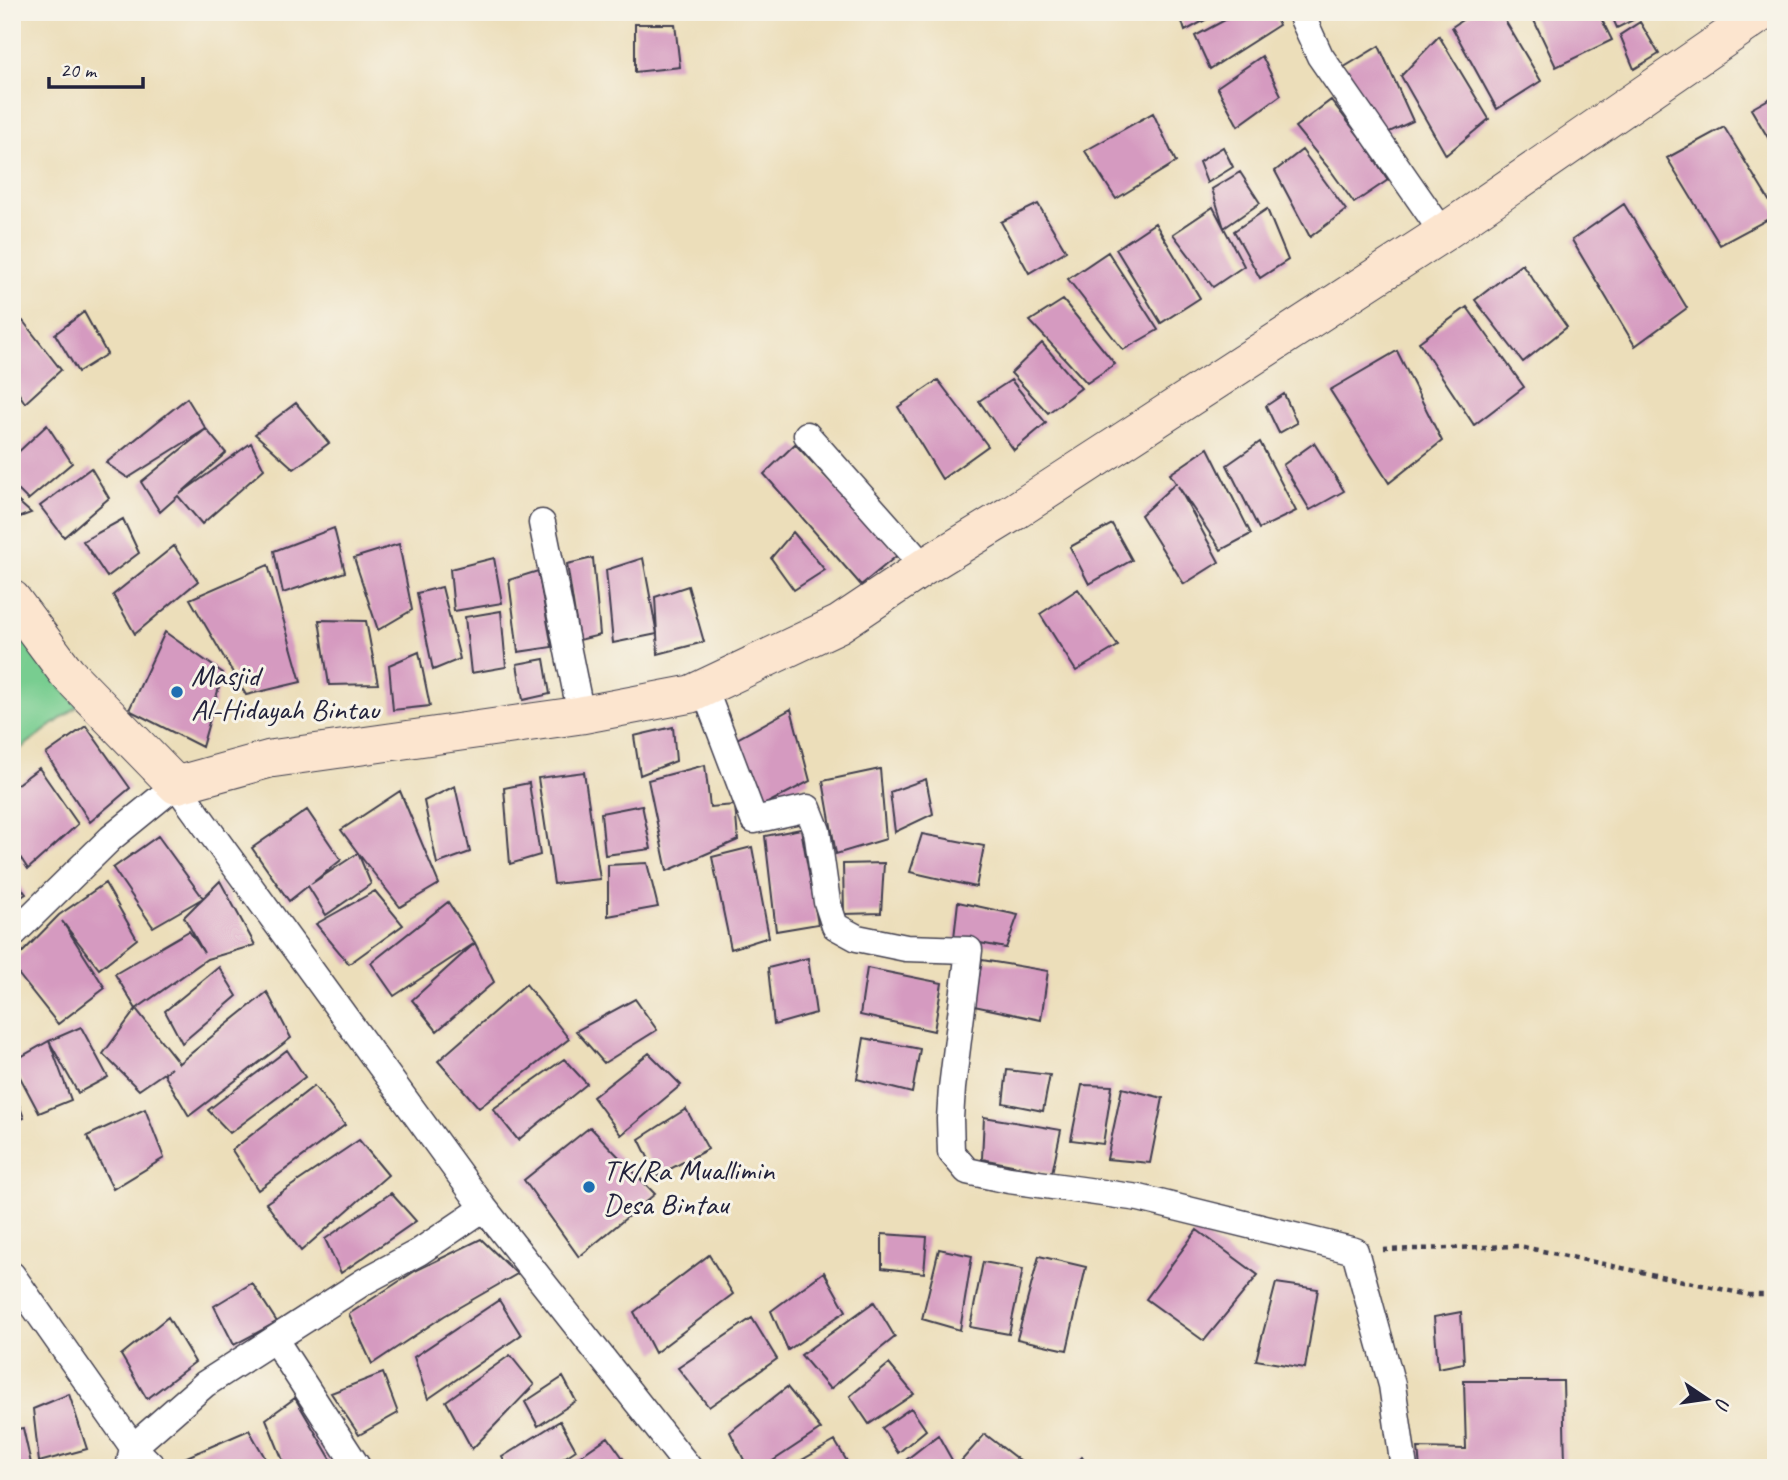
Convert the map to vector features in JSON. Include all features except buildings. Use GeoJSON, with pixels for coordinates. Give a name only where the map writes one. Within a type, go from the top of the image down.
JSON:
{"type":"FeatureCollection","features":[{"type":"Feature","properties":{"kind":"street"},"geometry":{"type":"LineString","coordinates":[[1300,12],[1320,56],[1443,233]]}},
{"type":"Feature","properties":{"kind":"street"},"geometry":{"type":"LineString","coordinates":[[12,935],[111,838],[176,785],[270,759],[581,715],[691,694],[839,624],[1443,233],[1763,12]]}},
{"type":"Feature","properties":{"kind":"street"},"geometry":{"type":"LineString","coordinates":[[807,435],[924,567]]}},
{"type":"Feature","properties":{"kind":"street"},"geometry":{"type":"LineString","coordinates":[[542,523],[581,715]]}},
{"type":"Feature","properties":{"kind":"street"},"geometry":{"type":"LineString","coordinates":[[12,598],[67,673],[176,785],[484,1208],[689,1468]]}},
{"type":"Feature","properties":{"kind":"street"},"geometry":{"type":"LineString","coordinates":[[704,688],[754,820],[808,808],[817,831],[827,901],[835,926],[858,938],[906,948],[969,950],[950,1119],[951,1152],[967,1171],[1009,1180],[1139,1198],[1355,1251],[1392,1385],[1404,1468]]}},
{"type":"Feature","properties":{"kind":"street"},"geometry":{"type":"LineString","coordinates":[[131,1457],[205,1384],[365,1281],[419,1252],[484,1208]]}},
{"type":"Feature","properties":{"kind":"street"},"geometry":{"type":"LineString","coordinates":[[12,1275],[131,1457],[154,1468]]}},
{"type":"Feature","properties":{"kind":"street"},"geometry":{"type":"LineString","coordinates":[[275,1339],[358,1468]]}},
{"type":"Feature","properties":{"kind":"path"},"geometry":{"type":"LineString","coordinates":[[1355,1251],[1519,1246],[1749,1295],[1776,1295]]}},
{"type":"Feature","properties":{"kind":"green space"},"geometry":{"type":"Polygon","coordinates":[[[12,616],[78,706],[12,755],[12,616]]]}},
{"type":"Feature","properties":{"kind":"place","name":"Masjid Al-Hidayah Bintau"},"geometry":{"type":"Point","coordinates":[177,692]}},
{"type":"Feature","properties":{"kind":"place","name":"TK/Ra Muallimin Desa Bintau"},"geometry":{"type":"Point","coordinates":[589,1187]}}]}
